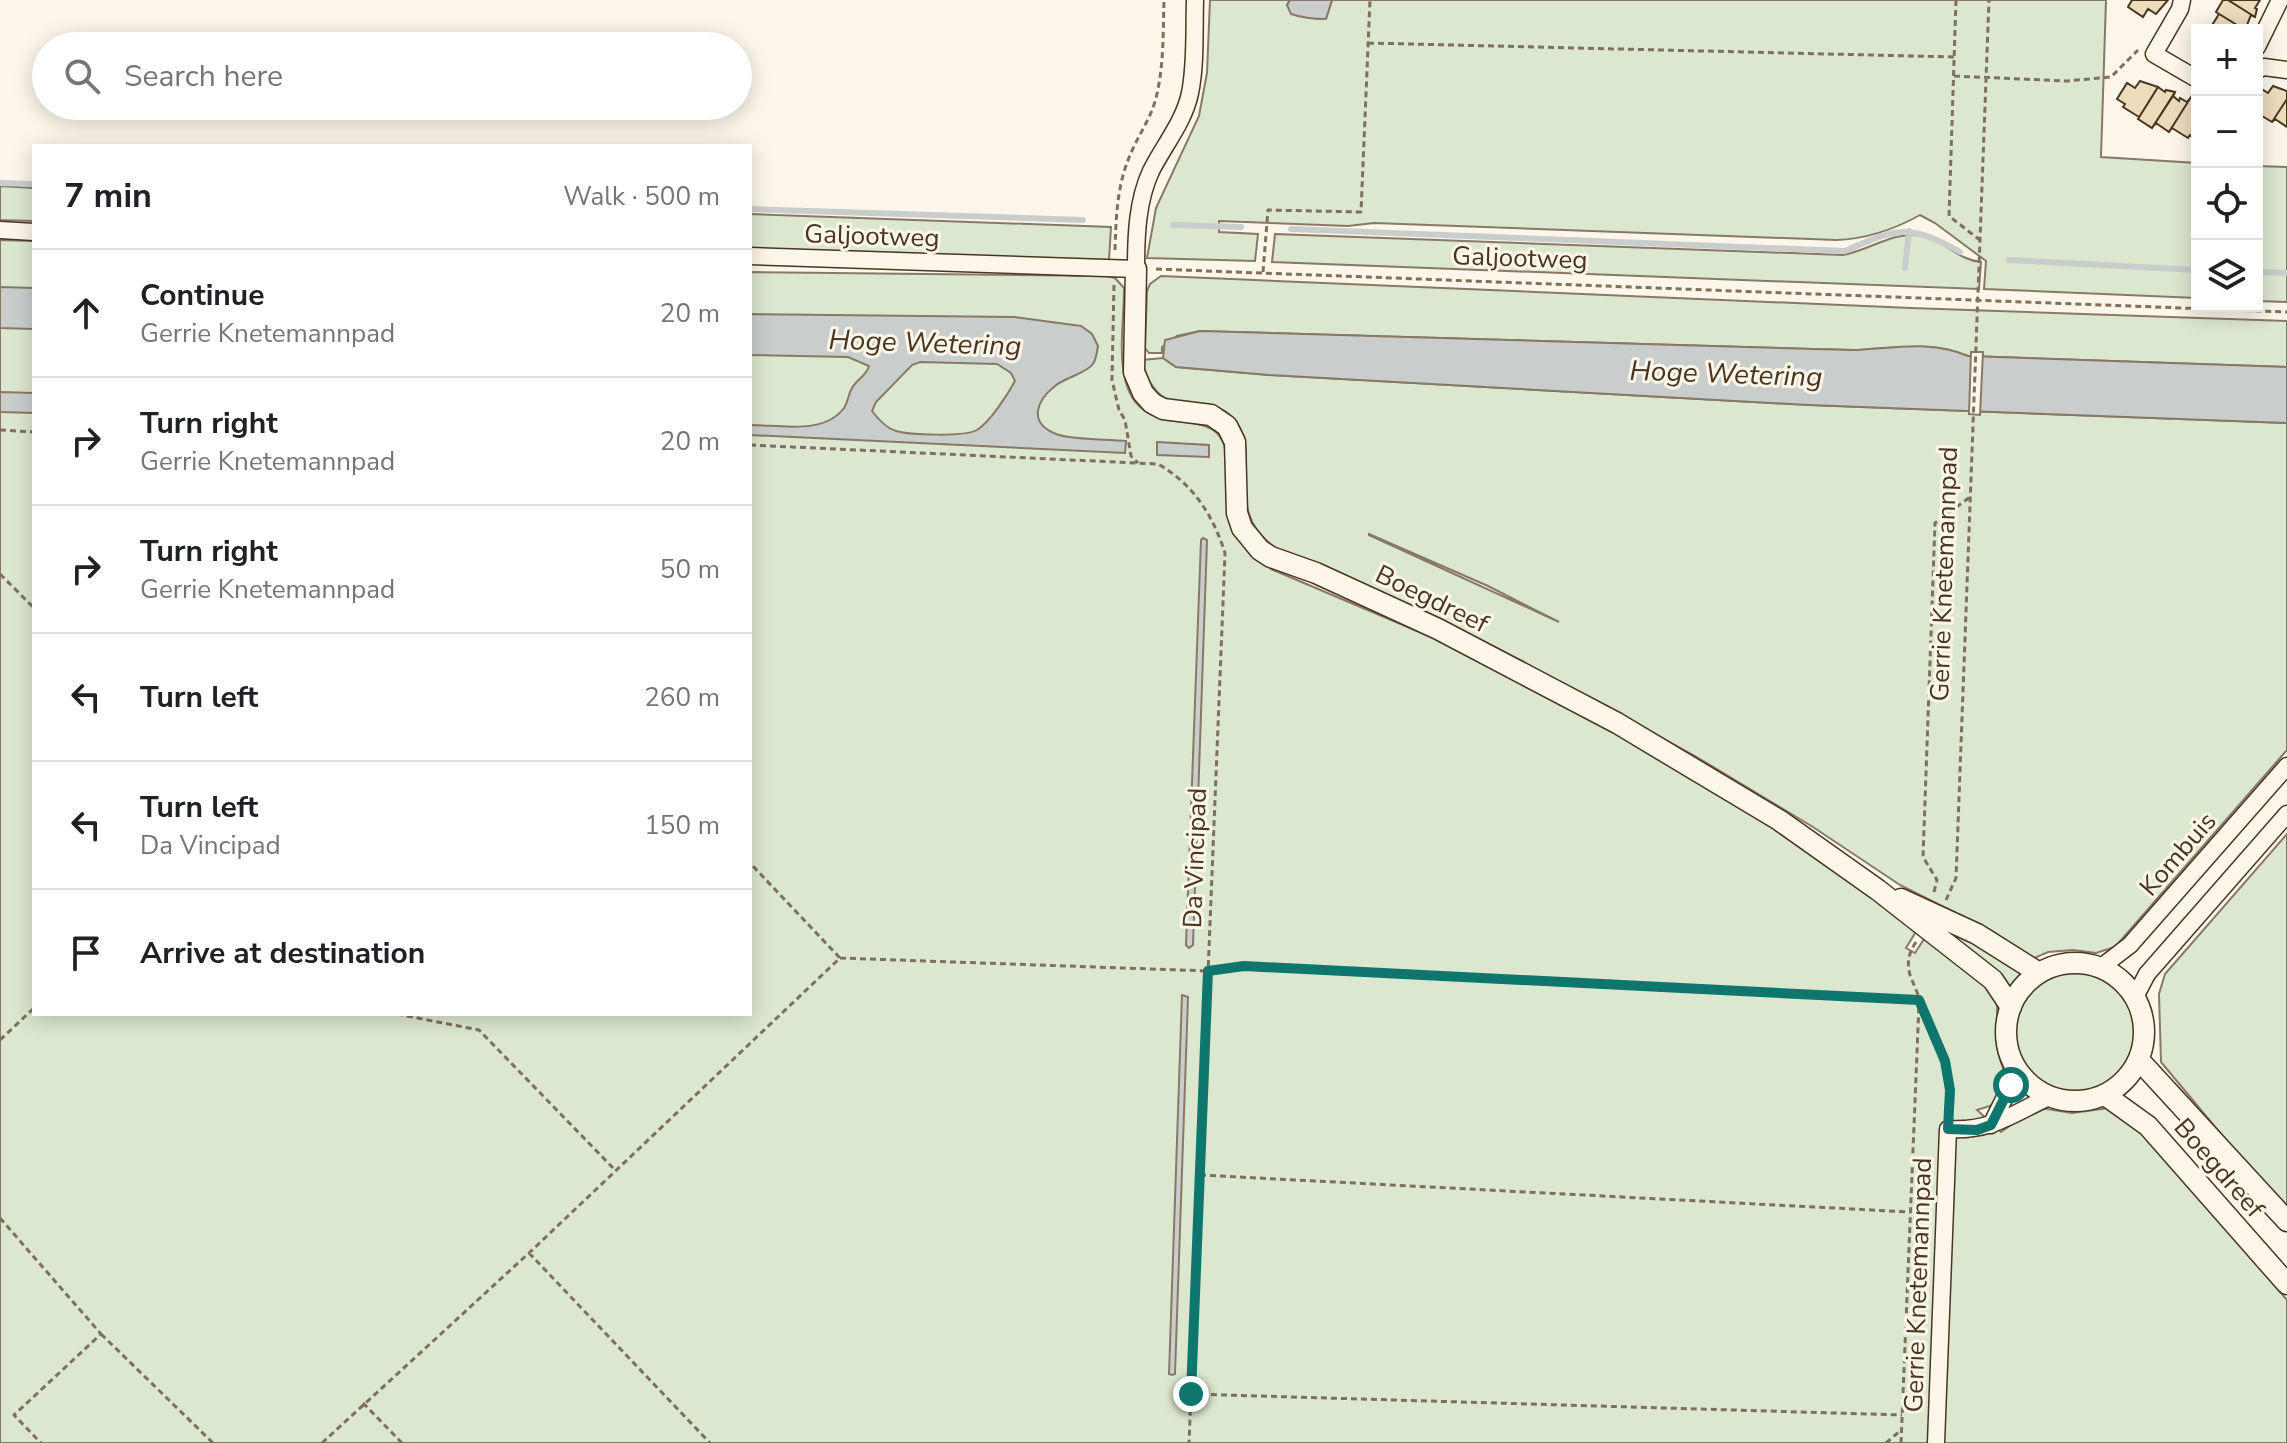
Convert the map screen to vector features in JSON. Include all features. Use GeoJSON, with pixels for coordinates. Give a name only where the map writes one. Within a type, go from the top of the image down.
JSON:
{"type":"FeatureCollection","features":[{"type":"Feature","properties":{"kind":"street"},"geometry":{"type":"LineString","coordinates":[[1136,269],[1136,240],[1143,191],[1184,113],[1190,94],[1195,0]]}},
{"type":"Feature","properties":{"kind":"street"},"geometry":{"type":"LineString","coordinates":[[2182,0],[2154,54],[2191,76]]}},
{"type":"Feature","properties":{"kind":"street"},"geometry":{"type":"LineString","coordinates":[[2263,35],[2280,0]]}},
{"type":"Feature","properties":{"kind":"street"},"geometry":{"type":"LineString","coordinates":[[2263,67],[2287,70]]}},
{"type":"Feature","properties":{"kind":"street"},"geometry":{"type":"LineString","coordinates":[[0,230],[32,232]]}},
{"type":"Feature","properties":{"kind":"street","name":"Galjootweg"},"geometry":{"type":"LineString","coordinates":[[752,256],[1136,269]]}},
{"type":"Feature","properties":{"kind":"street","name":"Boegdreef"},"geometry":{"type":"LineString","coordinates":[[1136,269],[1134,372],[1137,383],[1152,403],[1163,409],[1211,415],[1227,426],[1235,442],[1237,513],[1242,528],[1260,550],[1438,629],[1617,723],[1779,820],[1878,890],[1931,921],[1993,980],[2011,1007]]}},
{"type":"Feature","properties":{"kind":"street","name":"Kombuis"},"geometry":{"type":"LineString","coordinates":[[2100,968],[2130,945],[2287,766]]}},
{"type":"Feature","properties":{"kind":"street"},"geometry":{"type":"LineString","coordinates":[[2135,997],[2147,974],[2287,814]]}},
{"type":"Feature","properties":{"kind":"street","name":"Boegdreef"},"geometry":{"type":"LineString","coordinates":[[1931,921],[1977,934],[2039,973]]}},
{"type":"Feature","properties":{"kind":"street"},"geometry":{"type":"LineString","coordinates":[[2079,963],[2100,968],[2114,975],[2135,997],[2143,1018],[2144,1039],[2139,1060],[2125,1081],[2105,1095],[2082,1101],[2051,1096],[2037,1090],[2020,1074],[2009,1053],[2006,1029],[2011,1007],[2022,988],[2039,973],[2058,965],[2079,963]]}},
{"type":"Feature","properties":{"kind":"street","name":"Boegdreef"},"geometry":{"type":"LineString","coordinates":[[2139,1060],[2287,1221]]}},
{"type":"Feature","properties":{"kind":"street"},"geometry":{"type":"LineString","coordinates":[[1991,1125],[2011,1085],[2014,1064]]}},
{"type":"Feature","properties":{"kind":"street","name":"Boegdreef"},"geometry":{"type":"LineString","coordinates":[[2105,1095],[2148,1126],[2287,1284]]}},
{"type":"Feature","properties":{"kind":"street","name":"Gerrie Knetemannpad"},"geometry":{"type":"LineString","coordinates":[[1936,1443],[1948,1129],[1977,1130],[2007,1120],[2051,1096]]}},
{"type":"Feature","properties":{"kind":"path"},"geometry":{"type":"LineString","coordinates":[[1114,268],[1120,182],[1157,94],[1162,66],[1164,0]]}},
{"type":"Feature","properties":{"kind":"path"},"geometry":{"type":"LineString","coordinates":[[1263,272],[1268,210],[1361,212],[1370,0]]}},
{"type":"Feature","properties":{"kind":"path"},"geometry":{"type":"LineString","coordinates":[[1956,0],[1949,216],[1981,241]]}},
{"type":"Feature","properties":{"kind":"path","name":"Gerrie Knetemannpad"},"geometry":{"type":"LineString","coordinates":[[1948,1129],[1950,1090],[1945,1061],[1919,1000],[1908,963],[1910,951],[1950,895],[1956,878],[1989,0]]}},
{"type":"Feature","properties":{"kind":"path"},"geometry":{"type":"LineString","coordinates":[[1368,43],[1954,57]]}},
{"type":"Feature","properties":{"kind":"path"},"geometry":{"type":"LineString","coordinates":[[1954,76],[2066,81],[2111,77],[2134,52],[2141,49],[2154,54]]}},
{"type":"Feature","properties":{"kind":"path","name":"Galjootweg"},"geometry":{"type":"LineString","coordinates":[[1136,269],[2287,312]]}},
{"type":"Feature","properties":{"kind":"path"},"geometry":{"type":"LineString","coordinates":[[0,430],[32,432]]}},
{"type":"Feature","properties":{"kind":"path","name":"Da Vincipad"},"geometry":{"type":"LineString","coordinates":[[752,445],[1158,464],[1187,485],[1217,527],[1225,553],[1189,1443]]}},
{"type":"Feature","properties":{"kind":"path"},"geometry":{"type":"LineString","coordinates":[[1931,921],[1931,904],[1937,880],[1923,857],[1935,523],[1970,497]]}},
{"type":"Feature","properties":{"kind":"path"},"geometry":{"type":"LineString","coordinates":[[0,574],[32,606]]}},
{"type":"Feature","properties":{"kind":"path"},"geometry":{"type":"LineString","coordinates":[[752,865],[840,958],[1208,971],[1244,966],[1919,1000],[1901,1443]]}},
{"type":"Feature","properties":{"kind":"path"},"geometry":{"type":"LineString","coordinates":[[322,1443],[529,1253],[840,958]]}},
{"type":"Feature","properties":{"kind":"path"},"geometry":{"type":"LineString","coordinates":[[0,1040],[32,1010]]}},
{"type":"Feature","properties":{"kind":"path"},"geometry":{"type":"LineString","coordinates":[[407,1016],[479,1030],[615,1170]]}},
{"type":"Feature","properties":{"kind":"path"},"geometry":{"type":"LineString","coordinates":[[1200,1175],[1910,1212]]}},
{"type":"Feature","properties":{"kind":"path"},"geometry":{"type":"LineString","coordinates":[[0,1218],[101,1334],[213,1443]]}},
{"type":"Feature","properties":{"kind":"path"},"geometry":{"type":"LineString","coordinates":[[529,1253],[710,1443]]}},
{"type":"Feature","properties":{"kind":"path"},"geometry":{"type":"LineString","coordinates":[[41,1443],[14,1415],[101,1334]]}},
{"type":"Feature","properties":{"kind":"path"},"geometry":{"type":"LineString","coordinates":[[1191,1394],[1902,1415]]}},
{"type":"Feature","properties":{"kind":"path"},"geometry":{"type":"LineString","coordinates":[[363,1403],[402,1443]]}},
{"type":"Feature","properties":{"kind":"path"},"geometry":{"type":"LineString","coordinates":[[1886,1443],[1901,1430]]}},
{"type":"Feature","properties":{"kind":"green space"},"geometry":{"type":"Polygon","coordinates":[[[1210,0],[1290,0],[1287,5],[1296,12],[1309,18],[1326,18],[1332,0],[2106,0],[2101,157],[2191,163],[2191,298],[1984,289],[1986,261],[1920,215],[1880,232],[1836,240],[1374,223],[1348,226],[1219,221],[1219,232],[1258,234],[1255,261],[1147,258],[1156,208],[1199,116],[1207,73],[1210,0]]]}},
{"type":"Feature","properties":{"kind":"green space"},"geometry":{"type":"Polygon","coordinates":[[[2263,166],[2287,167],[2287,302],[2263,301],[2263,166]]]}},
{"type":"Feature","properties":{"kind":"green space"},"geometry":{"type":"Polygon","coordinates":[[[0,186],[32,188],[32,221],[0,220],[0,186]]]}},
{"type":"Feature","properties":{"kind":"green space"},"geometry":{"type":"Polygon","coordinates":[[[752,214],[1111,227],[1109,260],[752,250],[752,214]]]}},
{"type":"Feature","properties":{"kind":"green space"},"geometry":{"type":"Polygon","coordinates":[[[1275,234],[1843,255],[1893,238],[1913,235],[1931,238],[1965,258],[1981,262],[1979,289],[1272,262],[1275,234]]]}},
{"type":"Feature","properties":{"kind":"green space"},"geometry":{"type":"Polygon","coordinates":[[[0,240],[32,241],[32,1016],[752,1016],[752,272],[1107,276],[1115,278],[1124,288],[1123,364],[1131,395],[1142,409],[1156,416],[1201,425],[1213,430],[1222,440],[1226,455],[1229,515],[1238,538],[1257,559],[1271,569],[1469,653],[1630,740],[1758,818],[1853,882],[1917,930],[1906,948],[1915,953],[1926,936],[1996,995],[1997,1045],[2004,1082],[1993,1105],[1977,1110],[2001,1132],[2032,1110],[2041,1108],[2072,1113],[2109,1108],[2153,1142],[2287,1300],[2287,1443],[0,1443],[0,240]]]}},
{"type":"Feature","properties":{"kind":"green space"},"geometry":{"type":"Polygon","coordinates":[[[1161,276],[2287,321],[2287,367],[1968,356],[1927,347],[1846,350],[1200,331],[1177,336],[1162,347],[1162,353],[1149,353],[1145,348],[1147,291],[1150,284],[1161,276]]]}},
{"type":"Feature","properties":{"kind":"green space"},"geometry":{"type":"Polygon","coordinates":[[[1163,358],[1176,367],[1269,375],[1809,405],[2287,423],[2287,750],[2115,947],[2096,953],[2073,950],[2048,952],[2032,959],[1994,932],[1900,885],[1813,827],[1695,756],[1522,661],[1426,612],[1280,551],[1258,532],[1248,510],[1245,446],[1240,428],[1229,414],[1216,407],[1174,402],[1161,395],[1150,382],[1142,360],[1163,358]],[[1369,534],[1559,622],[1488,586],[1369,534]]]}},
{"type":"Feature","properties":{"kind":"green space"},"geometry":{"type":"Polygon","coordinates":[[[2287,834],[2287,1213],[2161,1062],[2159,994],[2165,974],[2287,834]]]}},
{"type":"Feature","properties":{"kind":"green space"},"geometry":{"type":"Polygon","coordinates":[[[1939,919],[2021,974],[2011,987],[1933,927],[1939,919]]]}},
{"type":"Feature","properties":{"kind":"green space"},"geometry":{"type":"Polygon","coordinates":[[[2075,973],[2098,977],[2117,990],[2130,1009],[2134,1032],[2130,1055],[2117,1074],[2098,1087],[2075,1091],[2052,1087],[2033,1074],[2020,1055],[2016,1032],[2020,1009],[2033,990],[2052,977],[2075,973]]]}},
{"type":"Feature","properties":{"kind":"water"},"geometry":{"type":"Polygon","coordinates":[[[1290,0],[1332,0],[1326,19],[1291,14],[1287,5],[1290,0]]]}},
{"type":"Feature","properties":{"kind":"water"},"geometry":{"type":"Polygon","coordinates":[[[0,287],[32,288],[32,329],[0,328],[0,287]]]}},
{"type":"Feature","properties":{"kind":"water","name":"Hoge Wetering"},"geometry":{"type":"Polygon","coordinates":[[[752,314],[1014,317],[1081,326],[1092,334],[1098,346],[1094,362],[1048,392],[1040,405],[1038,418],[1047,429],[1063,436],[1126,441],[1125,453],[752,435],[752,425],[801,427],[825,422],[835,416],[844,408],[853,387],[869,366],[848,357],[752,355],[752,314]],[[920,362],[912,365],[876,402],[872,411],[896,431],[925,434],[971,432],[982,426],[1003,400],[1015,381],[1011,373],[997,364],[920,362]]]}},
{"type":"Feature","properties":{"kind":"water","name":"Hoge Wetering"},"geometry":{"type":"Polygon","coordinates":[[[1200,331],[1846,350],[1927,347],[1968,356],[2287,367],[2287,423],[1809,405],[1269,375],[1176,367],[1163,358],[1165,340],[1200,331]]]}},
{"type":"Feature","properties":{"kind":"water"},"geometry":{"type":"Polygon","coordinates":[[[0,392],[32,393],[32,413],[0,412],[0,392]]]}},
{"type":"Feature","properties":{"kind":"water"},"geometry":{"type":"Polygon","coordinates":[[[1157,442],[1209,445],[1209,457],[1157,455],[1157,442]]]}},
{"type":"Feature","properties":{"kind":"water"},"geometry":{"type":"Polygon","coordinates":[[[1203,538],[1207,540],[1193,945],[1189,948],[1186,945],[1203,538]]]}},
{"type":"Feature","properties":{"kind":"water"},"geometry":{"type":"Polygon","coordinates":[[[1182,995],[1188,997],[1175,1374],[1172,1375],[1169,1374],[1182,995]]]}},
{"type":"Feature","properties":{"kind":"pier"},"geometry":{"type":"Polygon","coordinates":[[[1971,352],[1983,352],[1980,415],[1969,414],[1971,352]]]}},
{"type":"Feature","properties":{"kind":"building"},"geometry":{"type":"Polygon","coordinates":[[[2132,0],[2168,0],[2156,14],[2148,9],[2143,17],[2128,7],[2132,0]]]}},
{"type":"Feature","properties":{"kind":"building"},"geometry":{"type":"Polygon","coordinates":[[[2223,0],[2228,0],[2255,17],[2251,15],[2247,24],[2235,24],[2216,12],[2223,0]]]}},
{"type":"Feature","properties":{"kind":"building"},"geometry":{"type":"Polygon","coordinates":[[[2228,0],[2260,0],[2255,8],[2255,17],[2228,0]]]}},
{"type":"Feature","properties":{"kind":"building"},"geometry":{"type":"Polygon","coordinates":[[[2216,12],[2235,24],[2213,24],[2219,14],[2216,12]]]}},
{"type":"Feature","properties":{"kind":"building"},"geometry":{"type":"Polygon","coordinates":[[[2140,81],[2158,87],[2138,119],[2117,99],[2127,83],[2135,88],[2140,81]]]}},
{"type":"Feature","properties":{"kind":"building"},"geometry":{"type":"Polygon","coordinates":[[[2273,86],[2287,91],[2287,99],[2272,122],[2263,117],[2263,90],[2268,93],[2273,86]]]}},
{"type":"Feature","properties":{"kind":"building"},"geometry":{"type":"Polygon","coordinates":[[[2158,87],[2165,92],[2175,92],[2152,128],[2138,119],[2158,87]]]}},
{"type":"Feature","properties":{"kind":"building"},"geometry":{"type":"Polygon","coordinates":[[[2173,96],[2187,102],[2191,97],[2169,132],[2156,123],[2152,128],[2173,96]]]}},
{"type":"Feature","properties":{"kind":"building"},"geometry":{"type":"Polygon","coordinates":[[[2191,97],[2191,136],[2188,138],[2172,128],[2169,132],[2191,97]]]}},
{"type":"Feature","properties":{"kind":"building"},"geometry":{"type":"Polygon","coordinates":[[[2287,99],[2287,127],[2275,119],[2272,122],[2287,99]]]}},
{"type":"Feature","properties":{"kind":"waterway"},"geometry":{"type":"LineString","coordinates":[[0,183],[32,184]]}},
{"type":"Feature","properties":{"kind":"waterway"},"geometry":{"type":"LineString","coordinates":[[752,209],[1083,220]]}},
{"type":"Feature","properties":{"kind":"waterway"},"geometry":{"type":"LineString","coordinates":[[1173,225],[1241,227]]}},
{"type":"Feature","properties":{"kind":"waterway"},"geometry":{"type":"LineString","coordinates":[[1291,229],[1845,251],[1878,237],[1903,232],[1928,236],[1960,252]]}},
{"type":"Feature","properties":{"kind":"waterway"},"geometry":{"type":"LineString","coordinates":[[1905,268],[1909,231]]}},
{"type":"Feature","properties":{"kind":"waterway"},"geometry":{"type":"LineString","coordinates":[[2009,260],[2191,270]]}},
{"type":"Feature","properties":{"kind":"waterway"},"geometry":{"type":"LineString","coordinates":[[2263,272],[2287,273]]}},
{"type":"Feature","properties":{"kind":"route"},"geometry":{"type":"LineString","coordinates":[[1191,1394],[1208,971],[1244,966],[1919,1000],[1945,1061],[1950,1090],[1948,1129],[1977,1130],[1991,1125],[2011,1085]]}}]}
